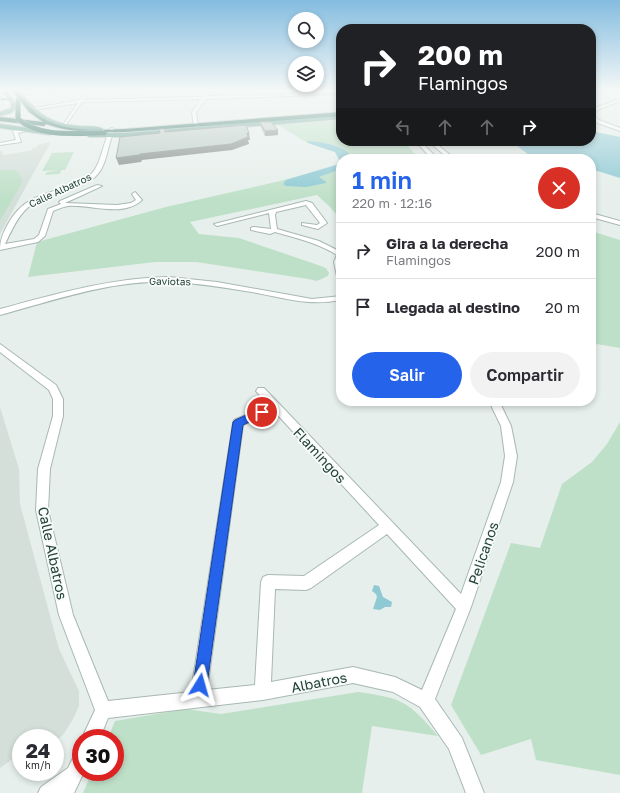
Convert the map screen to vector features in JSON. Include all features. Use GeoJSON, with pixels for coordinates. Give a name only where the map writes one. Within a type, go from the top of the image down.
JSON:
{"type":"FeatureCollection","features":[{"type":"Feature","properties":{"kind":"highway"},"geometry":{"type":"LineString","coordinates":[[26,126],[61,132],[110,132],[196,126]]}},
{"type":"Feature","properties":{"kind":"main road"},"geometry":{"type":"LineString","coordinates":[[0,126],[56,134],[196,126]]}},
{"type":"Feature","properties":{"kind":"main road"},"geometry":{"type":"LineString","coordinates":[[63,126],[110,132]]}},
{"type":"Feature","properties":{"kind":"street"},"geometry":{"type":"LineString","coordinates":[[610,126],[620,130]]}},
{"type":"Feature","properties":{"kind":"street"},"geometry":{"type":"LineString","coordinates":[[0,144],[19,141],[15,132],[25,130]]}},
{"type":"Feature","properties":{"kind":"street","name":"Calle Albatros"},"geometry":{"type":"LineString","coordinates":[[0,247],[14,219],[28,204],[84,181],[97,172],[110,132]]}},
{"type":"Feature","properties":{"kind":"street"},"geometry":{"type":"LineString","coordinates":[[424,146],[437,154]]}},
{"type":"Feature","properties":{"kind":"street"},"geometry":{"type":"LineString","coordinates":[[428,146],[438,154]]}},
{"type":"Feature","properties":{"kind":"street"},"geometry":{"type":"LineString","coordinates":[[434,146],[440,154]]}},
{"type":"Feature","properties":{"kind":"street"},"geometry":{"type":"LineString","coordinates":[[0,247],[36,241],[40,233],[44,214],[57,205],[99,186]]}},
{"type":"Feature","properties":{"kind":"street"},"geometry":{"type":"LineString","coordinates":[[86,192],[94,205]]}},
{"type":"Feature","properties":{"kind":"street"},"geometry":{"type":"LineString","coordinates":[[57,205],[129,205],[139,200],[134,194]]}},
{"type":"Feature","properties":{"kind":"street"},"geometry":{"type":"LineString","coordinates":[[254,214],[236,226],[217,224],[218,223],[254,214],[263,212],[273,212],[301,203],[310,204],[324,222],[318,227],[304,224]]}},
{"type":"Feature","properties":{"kind":"street"},"geometry":{"type":"LineString","coordinates":[[273,212],[278,229]]}},
{"type":"Feature","properties":{"kind":"street"},"geometry":{"type":"LineString","coordinates":[[596,213],[620,223]]}},
{"type":"Feature","properties":{"kind":"street"},"geometry":{"type":"LineString","coordinates":[[596,216],[620,219]]}},
{"type":"Feature","properties":{"kind":"street"},"geometry":{"type":"LineString","coordinates":[[253,229],[270,232],[278,229],[335,245]]}},
{"type":"Feature","properties":{"kind":"street"},"geometry":{"type":"LineString","coordinates":[[4,240],[29,237],[40,233]]}},
{"type":"Feature","properties":{"kind":"street","name":"Gaviotas"},"geometry":{"type":"LineString","coordinates":[[0,312],[84,288],[122,282],[163,280],[213,284],[312,301],[323,302],[336,299]]}},
{"type":"Feature","properties":{"kind":"street","name":"Calle Albatros"},"geometry":{"type":"LineString","coordinates":[[0,347],[53,388],[58,400],[58,416],[44,469],[42,510],[66,614],[103,710]]}},
{"type":"Feature","properties":{"kind":"street","name":"Flamingos"},"geometry":{"type":"LineString","coordinates":[[261,391],[464,607]]}},
{"type":"Feature","properties":{"kind":"street"},"geometry":{"type":"LineString","coordinates":[[198,700],[238,422],[275,406]]}},
{"type":"Feature","properties":{"kind":"street","name":"Pelicanos"},"geometry":{"type":"LineString","coordinates":[[426,702],[464,607],[507,482],[512,456],[506,426],[496,406]]}},
{"type":"Feature","properties":{"kind":"street"},"geometry":{"type":"LineString","coordinates":[[263,692],[268,582],[306,583],[388,526]]}},
{"type":"Feature","properties":{"kind":"street","name":"Albatros"},"geometry":{"type":"LineString","coordinates":[[103,710],[263,692],[353,675],[395,685],[426,702],[456,744],[475,793]]}},
{"type":"Feature","properties":{"kind":"street"},"geometry":{"type":"LineString","coordinates":[[95,729],[103,710]]}},
{"type":"Feature","properties":{"kind":"street"},"geometry":{"type":"LineString","coordinates":[[47,793],[72,772]]}},
{"type":"Feature","properties":{"kind":"street"},"geometry":{"type":"LineString","coordinates":[[65,793],[72,779]]}},
{"type":"Feature","properties":{"kind":"shaded area"},"geometry":{"type":"Polygon","coordinates":[[[51,142],[0,234],[0,151],[2,151],[3,155],[5,155],[33,150],[32,148],[38,147],[37,145],[51,142]]]}},
{"type":"Feature","properties":{"kind":"shaded area"},"geometry":{"type":"Polygon","coordinates":[[[0,407],[19,469],[20,504],[59,649],[79,691],[79,706],[64,733],[64,729],[12,729],[12,759],[0,768],[0,407]]]}},
{"type":"Feature","properties":{"kind":"green space"},"geometry":{"type":"Polygon","coordinates":[[[280,126],[336,126],[336,146],[408,146],[415,154],[336,154],[335,152],[308,143],[280,126]]]}},
{"type":"Feature","properties":{"kind":"green space"},"geometry":{"type":"Polygon","coordinates":[[[74,152],[65,170],[61,170],[60,174],[45,175],[47,172],[59,170],[42,171],[52,153],[74,152]]]}},
{"type":"Feature","properties":{"kind":"green space"},"geometry":{"type":"Polygon","coordinates":[[[336,166],[336,214],[317,195],[190,222],[199,234],[239,238],[326,268],[329,273],[328,276],[317,281],[196,262],[155,262],[28,277],[37,242],[166,207],[280,181],[336,166]]]}},
{"type":"Feature","properties":{"kind":"green space"},"geometry":{"type":"Polygon","coordinates":[[[0,170],[16,170],[23,181],[0,221],[0,170]]]}},
{"type":"Feature","properties":{"kind":"green space"},"geometry":{"type":"Polygon","coordinates":[[[596,233],[620,240],[620,348],[596,344],[596,233]]]}},
{"type":"Feature","properties":{"kind":"green space"},"geometry":{"type":"Polygon","coordinates":[[[620,422],[620,775],[536,760],[531,739],[481,755],[451,705],[511,543],[540,548],[562,484],[592,462],[607,444],[620,422]]]}},
{"type":"Feature","properties":{"kind":"green space"},"geometry":{"type":"Polygon","coordinates":[[[358,692],[385,697],[404,704],[420,716],[438,736],[372,726],[362,793],[83,793],[88,781],[124,781],[124,729],[112,729],[115,721],[186,709],[221,714],[358,692]]]}},
{"type":"Feature","properties":{"kind":"water"},"geometry":{"type":"Polygon","coordinates":[[[596,132],[620,137],[620,178],[596,171],[596,154],[528,154],[517,146],[596,146],[596,132]]]}},
{"type":"Feature","properties":{"kind":"water"},"geometry":{"type":"Polygon","coordinates":[[[307,141],[326,143],[339,147],[350,154],[336,154],[335,152],[308,143],[307,141]]]}},
{"type":"Feature","properties":{"kind":"water"},"geometry":{"type":"Polygon","coordinates":[[[336,165],[336,171],[319,177],[326,183],[306,187],[286,186],[283,184],[286,180],[336,165]]]}},
{"type":"Feature","properties":{"kind":"water"},"geometry":{"type":"Polygon","coordinates":[[[374,585],[379,586],[383,597],[392,602],[391,607],[385,607],[380,610],[373,609],[377,597],[372,591],[374,585]]]}},
{"type":"Feature","properties":{"kind":"building"},"geometry":{"type":"Polygon","coordinates":[[[246,126],[249,133],[247,133],[248,137],[231,144],[116,158],[120,137],[160,133],[159,129],[165,129],[165,132],[246,126]]]}},
{"type":"Feature","properties":{"kind":"building"},"geometry":{"type":"Polygon","coordinates":[[[262,126],[275,126],[278,130],[265,131],[262,126]]]}},
{"type":"Feature","properties":{"kind":"route"},"geometry":{"type":"LineString","coordinates":[[200,685],[238,422],[262,412]]}}]}
